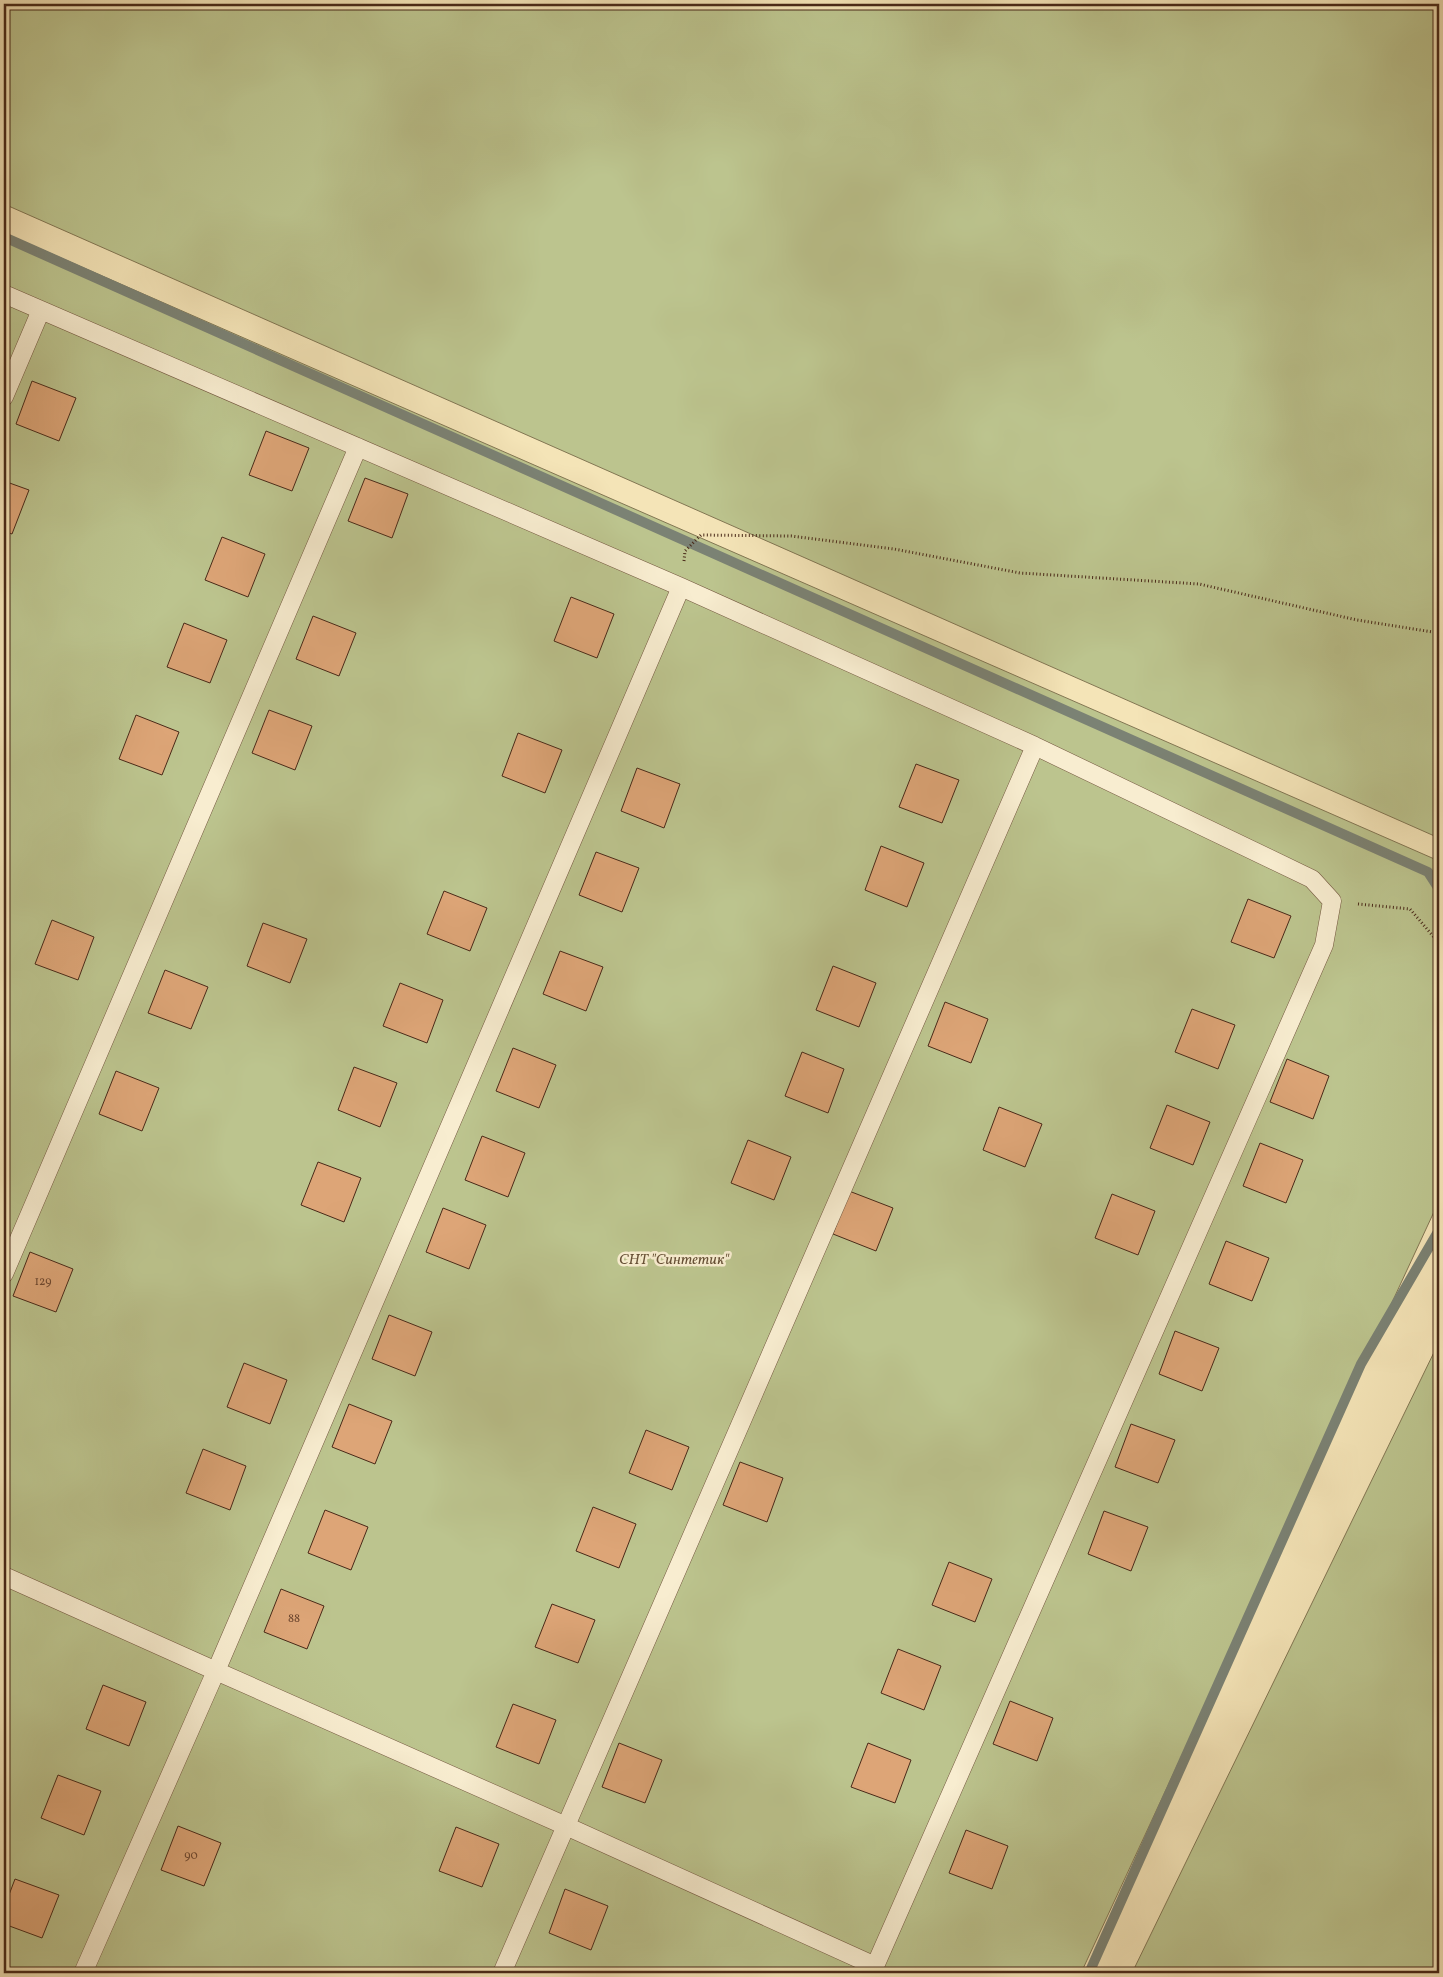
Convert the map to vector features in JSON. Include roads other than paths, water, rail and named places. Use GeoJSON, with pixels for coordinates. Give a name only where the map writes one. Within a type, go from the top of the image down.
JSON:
{"type":"FeatureCollection","features":[{"type":"Feature","properties":{"kind":"lane"},"geometry":{"type":"LineString","coordinates":[[4,294],[681,587],[1035,746],[1312,879],[1332,901],[1324,946],[873,1970],[566,1826],[4,1576]]}},
{"type":"Feature","properties":{"kind":"lane"},"geometry":{"type":"LineString","coordinates":[[4,397],[41,310]]}},
{"type":"Feature","properties":{"kind":"lane"},"geometry":{"type":"LineString","coordinates":[[4,1274],[358,447]]}},
{"type":"Feature","properties":{"kind":"lane"},"geometry":{"type":"LineString","coordinates":[[83,1973],[216,1671],[681,587]]}},
{"type":"Feature","properties":{"kind":"lane"},"geometry":{"type":"LineString","coordinates":[[502,1973],[1035,746]]}},
{"type":"Feature","properties":{"kind":"waterway"},"geometry":{"type":"LineString","coordinates":[[4,237],[1428,872],[1439,889]]}},
{"type":"Feature","properties":{"kind":"waterway"},"geometry":{"type":"LineString","coordinates":[[1089,1973],[1361,1364],[1439,1230]]}},
{"type":"Feature","properties":{"kind":"park label","name":"СНТ \"Синтетик\""},"geometry":{"type":"Point","coordinates":[674,1260]}}]}
